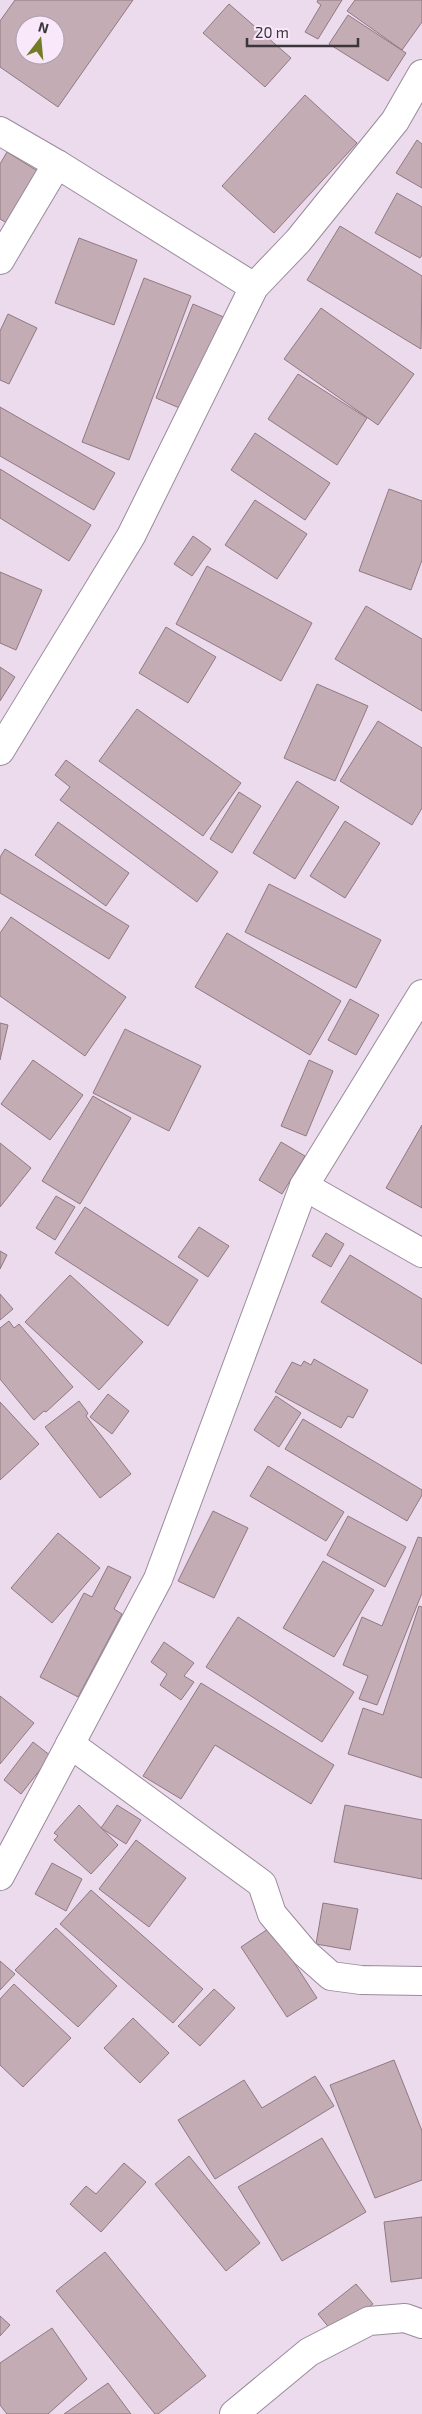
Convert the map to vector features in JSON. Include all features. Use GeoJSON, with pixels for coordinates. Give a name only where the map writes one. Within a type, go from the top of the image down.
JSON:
{"type":"FeatureCollection","features":[{"type":"Feature","properties":{"kind":"street"},"geometry":{"type":"LineString","coordinates":[[0,752],[131,536],[254,287],[298,241],[395,121],[422,74]]}},
{"type":"Feature","properties":{"kind":"street"},"geometry":{"type":"LineString","coordinates":[[0,131],[57,164],[254,287]]}},
{"type":"Feature","properties":{"kind":"street"},"geometry":{"type":"LineString","coordinates":[[0,260],[57,164]]}},
{"type":"Feature","properties":{"kind":"street"},"geometry":{"type":"LineString","coordinates":[[0,1876],[158,1579],[304,1186],[422,994]]}},
{"type":"Feature","properties":{"kind":"street"},"geometry":{"type":"LineString","coordinates":[[304,1186],[422,1253]]}},
{"type":"Feature","properties":{"kind":"street"},"geometry":{"type":"LineString","coordinates":[[70,1744],[262,1884],[272,1914],[305,1953],[332,1976],[361,1980],[422,1981]]}},
{"type":"Feature","properties":{"kind":"street"},"geometry":{"type":"LineString","coordinates":[[234,2414],[309,2352],[369,2321],[405,2318],[422,2324]]}},
{"type":"Feature","properties":{"kind":"building"},"geometry":{"type":"Polygon","coordinates":[[[15,0],[133,0],[58,107],[0,67],[0,21],[15,0]]]}},
{"type":"Feature","properties":{"kind":"building"},"geometry":{"type":"Polygon","coordinates":[[[318,0],[342,0],[318,39],[305,32],[321,5],[317,2],[318,0]]]}},
{"type":"Feature","properties":{"kind":"building"},"geometry":{"type":"Polygon","coordinates":[[[355,0],[422,0],[422,22],[402,50],[347,11],[355,0]]]}},
{"type":"Feature","properties":{"kind":"building"},"geometry":{"type":"Polygon","coordinates":[[[229,4],[291,58],[265,87],[203,33],[229,4]]]}},
{"type":"Feature","properties":{"kind":"building"},"geometry":{"type":"Polygon","coordinates":[[[348,15],[406,53],[388,81],[329,44],[348,15]]]}},
{"type":"Feature","properties":{"kind":"building"},"geometry":{"type":"Polygon","coordinates":[[[305,95],[357,143],[274,233],[222,186],[305,95]]]}},
{"type":"Feature","properties":{"kind":"building"},"geometry":{"type":"Polygon","coordinates":[[[417,140],[422,144],[422,188],[396,173],[417,140]]]}},
{"type":"Feature","properties":{"kind":"building"},"geometry":{"type":"Polygon","coordinates":[[[7,152],[44,175],[12,226],[0,219],[0,164],[7,152]]]}},
{"type":"Feature","properties":{"kind":"building"},"geometry":{"type":"Polygon","coordinates":[[[397,193],[422,207],[422,255],[420,258],[375,233],[397,193]]]}},
{"type":"Feature","properties":{"kind":"building"},"geometry":{"type":"Polygon","coordinates":[[[340,226],[422,276],[421,349],[307,280],[340,226]]]}},
{"type":"Feature","properties":{"kind":"building"},"geometry":{"type":"Polygon","coordinates":[[[79,238],[137,260],[114,325],[55,303],[79,238]]]}},
{"type":"Feature","properties":{"kind":"building"},"geometry":{"type":"Polygon","coordinates":[[[144,278],[191,296],[129,460],[82,442],[144,278]]]}},
{"type":"Feature","properties":{"kind":"building"},"geometry":{"type":"Polygon","coordinates":[[[193,304],[226,318],[189,412],[156,398],[193,304]]]}},
{"type":"Feature","properties":{"kind":"building"},"geometry":{"type":"Polygon","coordinates":[[[321,308],[414,374],[378,425],[284,359],[321,308]]]}},
{"type":"Feature","properties":{"kind":"building"},"geometry":{"type":"Polygon","coordinates":[[[8,314],[37,328],[9,384],[0,380],[0,331],[8,314]]]}},
{"type":"Feature","properties":{"kind":"building"},"geometry":{"type":"Polygon","coordinates":[[[298,374],[367,418],[337,465],[268,419],[298,374]]]}},
{"type":"Feature","properties":{"kind":"building"},"geometry":{"type":"Polygon","coordinates":[[[0,407],[115,473],[94,510],[0,456],[0,407]]]}},
{"type":"Feature","properties":{"kind":"building"},"geometry":{"type":"Polygon","coordinates":[[[255,433],[330,483],[305,520],[231,470],[255,433]]]}},
{"type":"Feature","properties":{"kind":"building"},"geometry":{"type":"Polygon","coordinates":[[[0,469],[91,525],[69,561],[0,518],[0,469]]]}},
{"type":"Feature","properties":{"kind":"building"},"geometry":{"type":"Polygon","coordinates":[[[389,489],[422,501],[422,560],[411,590],[359,571],[389,489]]]}},
{"type":"Feature","properties":{"kind":"building"},"geometry":{"type":"Polygon","coordinates":[[[255,500],[307,534],[277,579],[225,545],[255,500]]]}},
{"type":"Feature","properties":{"kind":"building"},"geometry":{"type":"Polygon","coordinates":[[[193,536],[211,549],[192,576],[174,564],[193,536]]]}},
{"type":"Feature","properties":{"kind":"building"},"geometry":{"type":"Polygon","coordinates":[[[207,566],[312,623],[281,681],[176,624],[207,566]]]}},
{"type":"Feature","properties":{"kind":"building"},"geometry":{"type":"Polygon","coordinates":[[[0,572],[42,590],[16,650],[0,643],[0,572]]]}},
{"type":"Feature","properties":{"kind":"building"},"geometry":{"type":"Polygon","coordinates":[[[366,606],[422,639],[422,711],[335,659],[366,606]]]}},
{"type":"Feature","properties":{"kind":"building"},"geometry":{"type":"Polygon","coordinates":[[[166,627],[216,657],[188,703],[139,673],[166,627]]]}},
{"type":"Feature","properties":{"kind":"building"},"geometry":{"type":"Polygon","coordinates":[[[0,667],[15,677],[0,701],[0,667]]]}},
{"type":"Feature","properties":{"kind":"building"},"geometry":{"type":"Polygon","coordinates":[[[317,684],[368,706],[335,781],[284,758],[317,684]]]}},
{"type":"Feature","properties":{"kind":"building"},"geometry":{"type":"Polygon","coordinates":[[[137,709],[241,783],[203,836],[99,761],[137,709]]]}},
{"type":"Feature","properties":{"kind":"building"},"geometry":{"type":"Polygon","coordinates":[[[378,721],[422,748],[422,808],[412,825],[340,781],[378,721]]]}},
{"type":"Feature","properties":{"kind":"building"},"geometry":{"type":"Polygon","coordinates":[[[66,760],[218,872],[197,902],[60,800],[70,787],[55,775],[66,760]]]}},
{"type":"Feature","properties":{"kind":"building"},"geometry":{"type":"Polygon","coordinates":[[[297,781],[339,807],[295,879],[253,853],[297,781]]]}},
{"type":"Feature","properties":{"kind":"building"},"geometry":{"type":"Polygon","coordinates":[[[239,792],[261,806],[232,853],[210,839],[239,792]]]}},
{"type":"Feature","properties":{"kind":"building"},"geometry":{"type":"Polygon","coordinates":[[[345,821],[380,843],[345,898],[310,876],[345,821]]]}},
{"type":"Feature","properties":{"kind":"building"},"geometry":{"type":"Polygon","coordinates":[[[58,822],[129,873],[106,906],[35,855],[58,822]]]}},
{"type":"Feature","properties":{"kind":"building"},"geometry":{"type":"Polygon","coordinates":[[[5,849],[129,926],[109,959],[0,893],[0,857],[5,849]]]}},
{"type":"Feature","properties":{"kind":"building"},"geometry":{"type":"Polygon","coordinates":[[[269,884],[381,940],[356,988],[245,932],[269,884]]]}},
{"type":"Feature","properties":{"kind":"building"},"geometry":{"type":"Polygon","coordinates":[[[11,917],[126,997],[85,1056],[0,996],[0,933],[11,917]]]}},
{"type":"Feature","properties":{"kind":"building"},"geometry":{"type":"Polygon","coordinates":[[[227,933],[341,1001],[310,1055],[195,987],[227,933]]]}},
{"type":"Feature","properties":{"kind":"building"},"geometry":{"type":"Polygon","coordinates":[[[350,999],[379,1015],[356,1055],[328,1040],[350,999]]]}},
{"type":"Feature","properties":{"kind":"building"},"geometry":{"type":"Polygon","coordinates":[[[0,1023],[8,1025],[0,1060],[0,1023]]]}},
{"type":"Feature","properties":{"kind":"building"},"geometry":{"type":"Polygon","coordinates":[[[125,1029],[201,1066],[169,1131],[93,1093],[125,1029]]]}},
{"type":"Feature","properties":{"kind":"building"},"geometry":{"type":"Polygon","coordinates":[[[33,1060],[83,1095],[50,1140],[1,1104],[33,1060]]]}},
{"type":"Feature","properties":{"kind":"building"},"geometry":{"type":"Polygon","coordinates":[[[309,1060],[333,1071],[306,1136],[281,1126],[309,1060]]]}},
{"type":"Feature","properties":{"kind":"building"},"geometry":{"type":"Polygon","coordinates":[[[93,1096],[131,1118],[80,1204],[42,1181],[93,1096]]]}},
{"type":"Feature","properties":{"kind":"building"},"geometry":{"type":"Polygon","coordinates":[[[422,1125],[422,1208],[386,1188],[422,1125]]]}},
{"type":"Feature","properties":{"kind":"building"},"geometry":{"type":"Polygon","coordinates":[[[281,1142],[305,1156],[282,1194],[259,1180],[281,1142]]]}},
{"type":"Feature","properties":{"kind":"building"},"geometry":{"type":"Polygon","coordinates":[[[0,1143],[31,1168],[0,1207],[0,1143]]]}},
{"type":"Feature","properties":{"kind":"building"},"geometry":{"type":"Polygon","coordinates":[[[56,1196],[75,1207],[55,1240],[36,1228],[56,1196]]]}},
{"type":"Feature","properties":{"kind":"building"},"geometry":{"type":"Polygon","coordinates":[[[85,1207],[198,1280],[168,1326],[55,1253],[85,1207]]]}},
{"type":"Feature","properties":{"kind":"building"},"geometry":{"type":"Polygon","coordinates":[[[199,1227],[229,1246],[208,1277],[178,1257],[199,1227]]]}},
{"type":"Feature","properties":{"kind":"building"},"geometry":{"type":"Polygon","coordinates":[[[326,1233],[344,1244],[331,1267],[312,1256],[326,1233]]]}},
{"type":"Feature","properties":{"kind":"building"},"geometry":{"type":"Polygon","coordinates":[[[0,1251],[7,1255],[0,1269],[0,1251]]]}},
{"type":"Feature","properties":{"kind":"building"},"geometry":{"type":"Polygon","coordinates":[[[350,1255],[422,1299],[422,1364],[321,1302],[350,1255]]]}},
{"type":"Feature","properties":{"kind":"building"},"geometry":{"type":"Polygon","coordinates":[[[70,1275],[143,1342],[99,1390],[25,1322],[70,1275]]]}},
{"type":"Feature","properties":{"kind":"building"},"geometry":{"type":"Polygon","coordinates":[[[0,1294],[13,1309],[0,1320],[0,1294]]]}},
{"type":"Feature","properties":{"kind":"building"},"geometry":{"type":"Polygon","coordinates":[[[9,1321],[14,1328],[19,1324],[73,1387],[46,1412],[44,1411],[34,1420],[0,1379],[0,1328],[9,1321]]]}},
{"type":"Feature","properties":{"kind":"building"},"geometry":{"type":"Polygon","coordinates":[[[314,1359],[368,1390],[353,1418],[348,1416],[341,1428],[275,1392],[292,1362],[301,1366],[304,1361],[311,1365],[314,1359]]]}},
{"type":"Feature","properties":{"kind":"building"},"geometry":{"type":"Polygon","coordinates":[[[108,1394],[129,1411],[112,1434],[90,1417],[108,1394]]]}},
{"type":"Feature","properties":{"kind":"building"},"geometry":{"type":"Polygon","coordinates":[[[276,1396],[301,1413],[279,1447],[254,1430],[276,1396]]]}},
{"type":"Feature","properties":{"kind":"building"},"geometry":{"type":"Polygon","coordinates":[[[79,1401],[88,1413],[86,1416],[131,1474],[100,1498],[45,1427],[79,1401]]]}},
{"type":"Feature","properties":{"kind":"building"},"geometry":{"type":"Polygon","coordinates":[[[0,1402],[39,1444],[0,1480],[0,1402]]]}},
{"type":"Feature","properties":{"kind":"building"},"geometry":{"type":"Polygon","coordinates":[[[303,1419],[422,1490],[422,1495],[407,1521],[285,1449],[303,1419]]]}},
{"type":"Feature","properties":{"kind":"building"},"geometry":{"type":"Polygon","coordinates":[[[268,1466],[344,1512],[326,1541],[250,1496],[268,1466]]]}},
{"type":"Feature","properties":{"kind":"building"},"geometry":{"type":"Polygon","coordinates":[[[213,1511],[248,1528],[214,1598],[178,1581],[213,1511]]]}},
{"type":"Feature","properties":{"kind":"building"},"geometry":{"type":"Polygon","coordinates":[[[348,1516],[406,1547],[385,1587],[327,1555],[348,1516]]]}},
{"type":"Feature","properties":{"kind":"building"},"geometry":{"type":"Polygon","coordinates":[[[58,1533],[100,1568],[52,1623],[11,1588],[58,1533]]]}},
{"type":"Feature","properties":{"kind":"building"},"geometry":{"type":"Polygon","coordinates":[[[418,1537],[422,1538],[422,1593],[377,1705],[359,1699],[368,1676],[343,1665],[362,1617],[382,1626],[418,1537]]]}},
{"type":"Feature","properties":{"kind":"building"},"geometry":{"type":"Polygon","coordinates":[[[323,1561],[374,1590],[334,1657],[283,1628],[323,1561]]]}},
{"type":"Feature","properties":{"kind":"building"},"geometry":{"type":"Polygon","coordinates":[[[108,1566],[131,1577],[114,1609],[122,1614],[78,1697],[40,1677],[84,1593],[92,1597],[108,1566]]]}},
{"type":"Feature","properties":{"kind":"building"},"geometry":{"type":"Polygon","coordinates":[[[419,1606],[422,1607],[422,1778],[348,1754],[363,1708],[383,1715],[419,1606]]]}},
{"type":"Feature","properties":{"kind":"building"},"geometry":{"type":"Polygon","coordinates":[[[238,1617],[354,1692],[322,1742],[206,1667],[238,1617]]]}},
{"type":"Feature","properties":{"kind":"building"},"geometry":{"type":"Polygon","coordinates":[[[164,1642],[194,1663],[184,1676],[194,1682],[181,1700],[160,1685],[167,1674],[151,1662],[164,1642]]]}},
{"type":"Feature","properties":{"kind":"building"},"geometry":{"type":"Polygon","coordinates":[[[201,1683],[334,1765],[311,1804],[215,1745],[181,1799],[143,1776],[201,1683]]]}},
{"type":"Feature","properties":{"kind":"building"},"geometry":{"type":"Polygon","coordinates":[[[0,1696],[34,1723],[0,1764],[0,1696]]]}},
{"type":"Feature","properties":{"kind":"building"},"geometry":{"type":"Polygon","coordinates":[[[33,1742],[51,1756],[21,1794],[4,1780],[33,1742]]]}},
{"type":"Feature","properties":{"kind":"building"},"geometry":{"type":"Polygon","coordinates":[[[79,1805],[118,1845],[91,1874],[54,1840],[58,1836],[54,1833],[79,1805]]]}},
{"type":"Feature","properties":{"kind":"building"},"geometry":{"type":"Polygon","coordinates":[[[117,1805],[141,1820],[126,1844],[101,1828],[117,1805]]]}},
{"type":"Feature","properties":{"kind":"building"},"geometry":{"type":"Polygon","coordinates":[[[345,1805],[422,1820],[422,1879],[334,1862],[345,1805]]]}},
{"type":"Feature","properties":{"kind":"building"},"geometry":{"type":"Polygon","coordinates":[[[136,1840],[186,1878],[149,1927],[99,1889],[136,1840]]]}},
{"type":"Feature","properties":{"kind":"building"},"geometry":{"type":"Polygon","coordinates":[[[52,1863],[82,1879],[66,1911],[35,1894],[52,1863]]]}},
{"type":"Feature","properties":{"kind":"building"},"geometry":{"type":"Polygon","coordinates":[[[91,1890],[203,1989],[173,2023],[60,1924],[91,1890]]]}},
{"type":"Feature","properties":{"kind":"building"},"geometry":{"type":"Polygon","coordinates":[[[323,1903],[358,1909],[350,1950],[316,1944],[323,1903]]]}},
{"type":"Feature","properties":{"kind":"building"},"geometry":{"type":"Polygon","coordinates":[[[271,1927],[317,1998],[287,2017],[241,1947],[271,1927]]]}},
{"type":"Feature","properties":{"kind":"building"},"geometry":{"type":"Polygon","coordinates":[[[56,1928],[117,1986],[78,2027],[15,1970],[56,1928]]]}},
{"type":"Feature","properties":{"kind":"building"},"geometry":{"type":"Polygon","coordinates":[[[0,1961],[15,1974],[0,1990],[0,1961]]]}},
{"type":"Feature","properties":{"kind":"building"},"geometry":{"type":"Polygon","coordinates":[[[14,1984],[71,2038],[23,2087],[0,2065],[0,1999],[14,1984]]]}},
{"type":"Feature","properties":{"kind":"building"},"geometry":{"type":"Polygon","coordinates":[[[214,1989],[235,2008],[200,2046],[178,2026],[214,1989]]]}},
{"type":"Feature","properties":{"kind":"building"},"geometry":{"type":"Polygon","coordinates":[[[133,2018],[169,2053],[140,2083],[104,2048],[133,2018]]]}},
{"type":"Feature","properties":{"kind":"building"},"geometry":{"type":"Polygon","coordinates":[[[394,2060],[422,2131],[422,2180],[375,2198],[330,2085],[394,2060]]]}},
{"type":"Feature","properties":{"kind":"building"},"geometry":{"type":"Polygon","coordinates":[[[315,2076],[334,2106],[215,2179],[178,2120],[244,2080],[262,2108],[315,2076]]]}},
{"type":"Feature","properties":{"kind":"building"},"geometry":{"type":"Polygon","coordinates":[[[322,2138],[366,2212],[282,2261],[238,2187],[322,2138]]]}},
{"type":"Feature","properties":{"kind":"building"},"geometry":{"type":"Polygon","coordinates":[[[189,2156],[260,2243],[226,2271],[155,2184],[189,2156]]]}},
{"type":"Feature","properties":{"kind":"building"},"geometry":{"type":"Polygon","coordinates":[[[124,2163],[146,2182],[101,2232],[70,2204],[86,2186],[96,2194],[124,2163]]]}},
{"type":"Feature","properties":{"kind":"building"},"geometry":{"type":"Polygon","coordinates":[[[422,2217],[422,2278],[391,2282],[384,2222],[422,2217]]]}},
{"type":"Feature","properties":{"kind":"building"},"geometry":{"type":"Polygon","coordinates":[[[105,2252],[206,2376],[158,2414],[155,2414],[56,2291],[105,2252]]]}},
{"type":"Feature","properties":{"kind":"building"},"geometry":{"type":"Polygon","coordinates":[[[356,2284],[373,2304],[335,2335],[318,2314],[356,2284]]]}},
{"type":"Feature","properties":{"kind":"building"},"geometry":{"type":"Polygon","coordinates":[[[0,2316],[10,2325],[0,2336],[0,2316]]]}},
{"type":"Feature","properties":{"kind":"building"},"geometry":{"type":"Polygon","coordinates":[[[52,2328],[87,2379],[48,2414],[7,2414],[0,2405],[0,2363],[52,2328]]]}},
{"type":"Feature","properties":{"kind":"building"},"geometry":{"type":"Polygon","coordinates":[[[108,2383],[131,2414],[64,2414],[108,2383]]]}}]}
